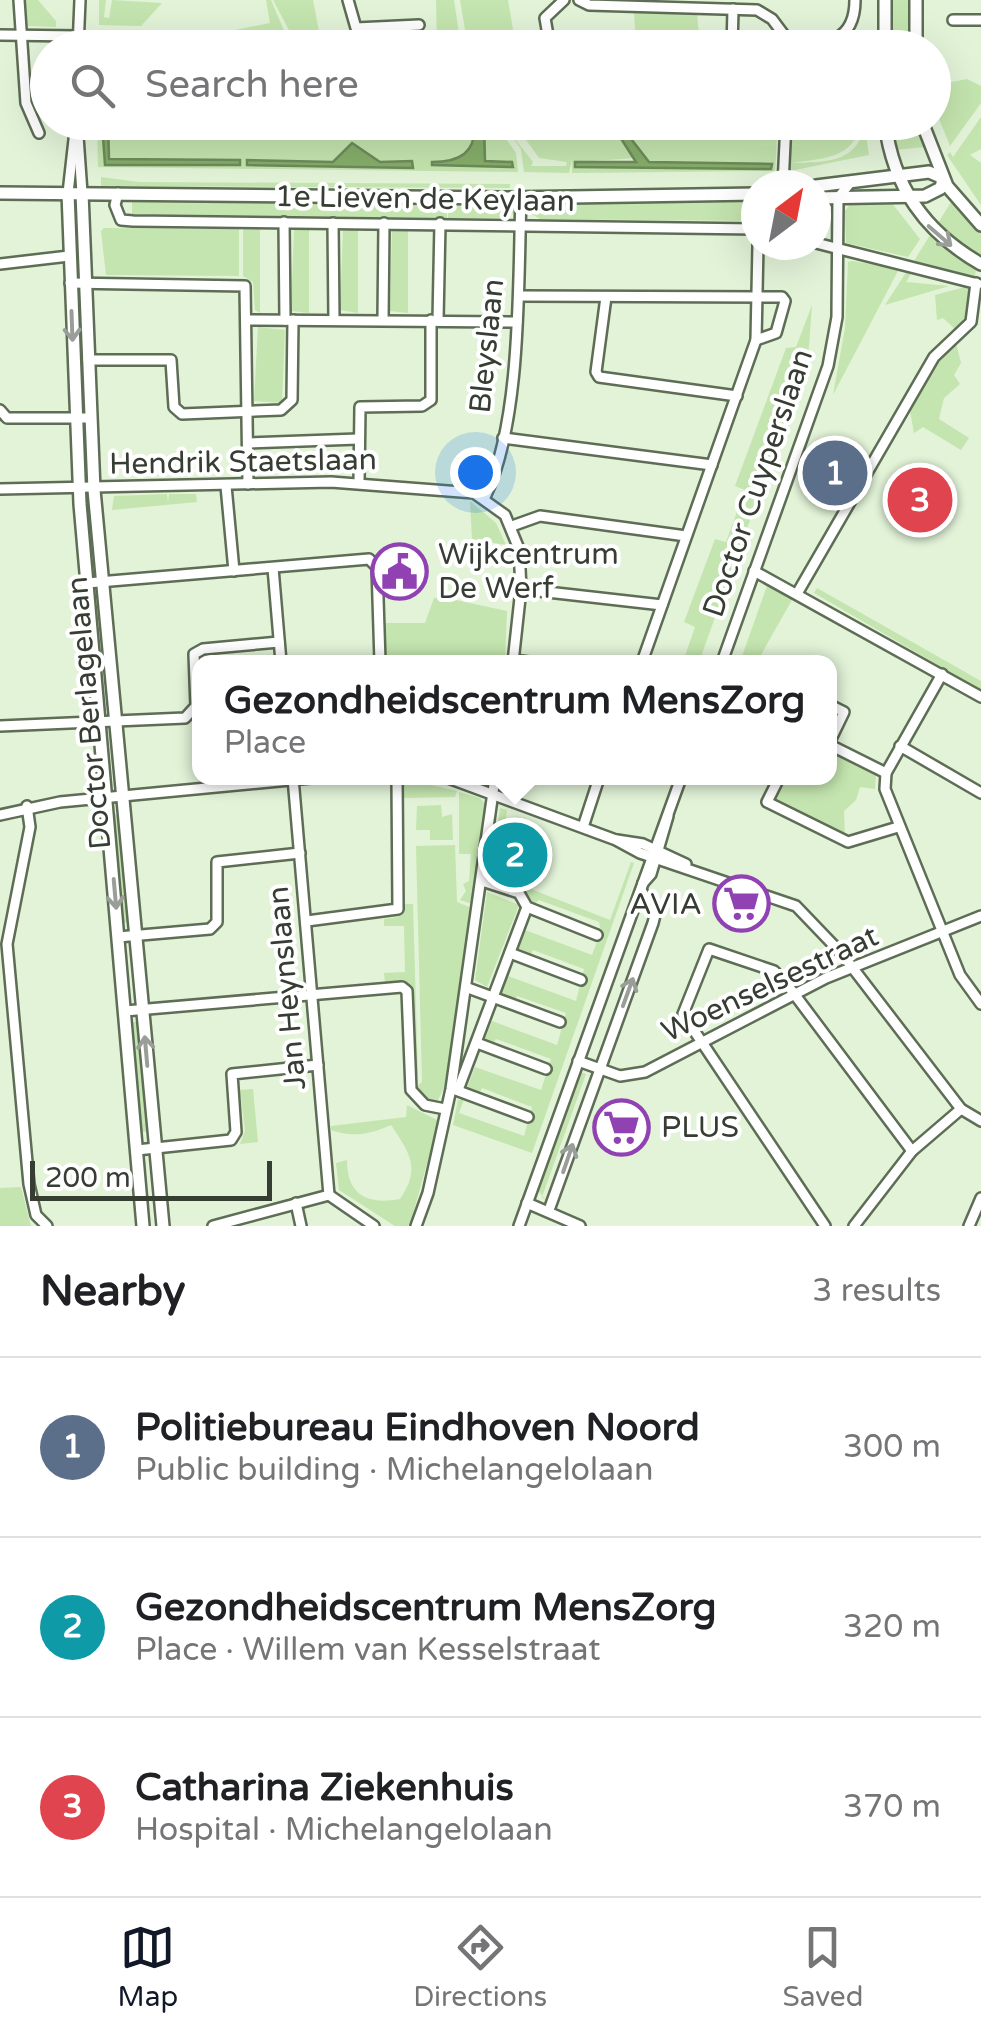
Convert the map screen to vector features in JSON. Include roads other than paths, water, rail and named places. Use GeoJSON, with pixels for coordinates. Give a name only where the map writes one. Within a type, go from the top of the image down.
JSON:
{"type":"FeatureCollection","features":[{"type":"Feature","properties":{"kind":"main road"},"geometry":{"type":"LineString","coordinates":[[886,0],[886,30]]}},
{"type":"Feature","properties":{"kind":"main road"},"geometry":{"type":"LineString","coordinates":[[916,0],[916,30]]}},
{"type":"Feature","properties":{"kind":"main road"},"geometry":{"type":"LineString","coordinates":[[889,140],[897,176],[908,198],[930,227],[981,264]]}},
{"type":"Feature","properties":{"kind":"main road"},"geometry":{"type":"LineString","coordinates":[[929,140],[943,178],[981,225]]}},
{"type":"Feature","properties":{"kind":"main road"},"geometry":{"type":"LineString","coordinates":[[831,185],[929,172],[943,178]]}},
{"type":"Feature","properties":{"kind":"main road"},"geometry":{"type":"LineString","coordinates":[[831,198],[908,198],[932,194],[941,188],[943,178]]}},
{"type":"Feature","properties":{"kind":"main road","name":"1e Lieven de Keylaan"},"geometry":{"type":"LineString","coordinates":[[0,193],[741,194]]}},
{"type":"Feature","properties":{"kind":"main road","name":"Doctor Berlagelaan"},"geometry":{"type":"LineString","coordinates":[[68,193],[80,489],[143,1226]]}},
{"type":"Feature","properties":{"kind":"main road","name":"Doctor Berlagelaan"},"geometry":{"type":"LineString","coordinates":[[82,193],[94,490],[163,1226]]}},
{"type":"Feature","properties":{"kind":"street"},"geometry":{"type":"LineString","coordinates":[[19,0],[26,103],[30,112]]}},
{"type":"Feature","properties":{"kind":"street"},"geometry":{"type":"LineString","coordinates":[[79,30],[80,0]]}},
{"type":"Feature","properties":{"kind":"street"},"geometry":{"type":"LineString","coordinates":[[348,0],[356,28],[420,24]]}},
{"type":"Feature","properties":{"kind":"street"},"geometry":{"type":"LineString","coordinates":[[547,30],[545,18],[564,0]]}},
{"type":"Feature","properties":{"kind":"street"},"geometry":{"type":"LineString","coordinates":[[579,0],[589,5],[728,6],[766,14],[778,30]]}},
{"type":"Feature","properties":{"kind":"street"},"geometry":{"type":"LineString","coordinates":[[847,30],[854,22],[855,0]]}},
{"type":"Feature","properties":{"kind":"street"},"geometry":{"type":"LineString","coordinates":[[953,20],[981,20]]}},
{"type":"Feature","properties":{"kind":"street"},"geometry":{"type":"LineString","coordinates":[[0,35],[30,36]]}},
{"type":"Feature","properties":{"kind":"street"},"geometry":{"type":"LineString","coordinates":[[68,193],[74,140]]}},
{"type":"Feature","properties":{"kind":"street"},"geometry":{"type":"LineString","coordinates":[[78,140],[82,193]]}},
{"type":"Feature","properties":{"kind":"street"},"geometry":{"type":"LineString","coordinates":[[784,170],[785,140]]}},
{"type":"Feature","properties":{"kind":"street"},"geometry":{"type":"LineString","coordinates":[[831,193],[838,198],[841,188],[852,182]]}},
{"type":"Feature","properties":{"kind":"street","name":"1e Lieven de Keylaan"},"geometry":{"type":"LineString","coordinates":[[118,194],[116,205],[121,220],[741,229]]}},
{"type":"Feature","properties":{"kind":"street","name":"Bleyslaan"},"geometry":{"type":"LineString","coordinates":[[485,497],[498,470],[521,296],[521,196]]}},
{"type":"Feature","properties":{"kind":"street","name":"Doctor Cuyperslaan"},"geometry":{"type":"LineString","coordinates":[[724,655],[828,366],[837,316],[838,198]]}},
{"type":"Feature","properties":{"kind":"street"},"geometry":{"type":"LineString","coordinates":[[88,360],[165,358],[173,366],[177,412],[289,407],[284,222]]}},
{"type":"Feature","properties":{"kind":"street"},"geometry":{"type":"LineString","coordinates":[[383,320],[384,222]]}},
{"type":"Feature","properties":{"kind":"street"},"geometry":{"type":"LineString","coordinates":[[359,482],[360,407],[422,406],[431,400],[440,222]]}},
{"type":"Feature","properties":{"kind":"street"},"geometry":{"type":"LineString","coordinates":[[334,223],[334,320]]}},
{"type":"Feature","properties":{"kind":"street"},"geometry":{"type":"LineString","coordinates":[[798,592],[934,357],[971,322],[978,284],[831,246]]}},
{"type":"Feature","properties":{"kind":"street"},"geometry":{"type":"LineString","coordinates":[[0,264],[69,256]]}},
{"type":"Feature","properties":{"kind":"street"},"geometry":{"type":"LineString","coordinates":[[644,655],[756,340],[758,260]]}},
{"type":"Feature","properties":{"kind":"street"},"geometry":{"type":"LineString","coordinates":[[70,283],[245,286],[248,484]]}},
{"type":"Feature","properties":{"kind":"street"},"geometry":{"type":"LineString","coordinates":[[521,296],[758,297],[785,301],[776,334],[756,340]]}},
{"type":"Feature","properties":{"kind":"street"},"geometry":{"type":"LineString","coordinates":[[606,298],[596,372],[600,377],[737,396]]}},
{"type":"Feature","properties":{"kind":"street"},"geometry":{"type":"LineString","coordinates":[[248,320],[516,322]]}},
{"type":"Feature","properties":{"kind":"street"},"geometry":{"type":"LineString","coordinates":[[0,410],[7,418],[90,418]]}},
{"type":"Feature","properties":{"kind":"street"},"geometry":{"type":"LineString","coordinates":[[503,438],[712,465]]}},
{"type":"Feature","properties":{"kind":"street"},"geometry":{"type":"LineString","coordinates":[[248,444],[358,439]]}},
{"type":"Feature","properties":{"kind":"street","name":"Hendrik Staetslaan"},"geometry":{"type":"LineString","coordinates":[[0,490],[359,482],[456,488],[485,497]]}},
{"type":"Feature","properties":{"kind":"street"},"geometry":{"type":"LineString","coordinates":[[226,486],[234,571]]}},
{"type":"Feature","properties":{"kind":"street"},"geometry":{"type":"LineString","coordinates":[[485,497],[512,526],[519,549],[521,588],[514,655]]}},
{"type":"Feature","properties":{"kind":"street"},"geometry":{"type":"LineString","coordinates":[[512,526],[540,516],[686,536]]}},
{"type":"Feature","properties":{"kind":"street"},"geometry":{"type":"LineString","coordinates":[[87,584],[363,558],[375,562],[380,655]]}},
{"type":"Feature","properties":{"kind":"street"},"geometry":{"type":"LineString","coordinates":[[273,568],[281,655]]}},
{"type":"Feature","properties":{"kind":"street"},"geometry":{"type":"LineString","coordinates":[[754,571],[981,697]]}},
{"type":"Feature","properties":{"kind":"street"},"geometry":{"type":"LineString","coordinates":[[521,588],[662,605]]}},
{"type":"Feature","properties":{"kind":"street"},"geometry":{"type":"LineString","coordinates":[[197,655],[203,649],[280,642]]}},
{"type":"Feature","properties":{"kind":"street"},"geometry":{"type":"LineString","coordinates":[[942,674],[886,773],[887,800],[960,975],[981,1004]]}},
{"type":"Feature","properties":{"kind":"street"},"geometry":{"type":"LineString","coordinates":[[0,726],[185,718],[192,713]]}},
{"type":"Feature","properties":{"kind":"street"},"geometry":{"type":"LineString","coordinates":[[900,746],[981,793]]}},
{"type":"Feature","properties":{"kind":"street"},"geometry":{"type":"LineString","coordinates":[[837,747],[886,773]]}},
{"type":"Feature","properties":{"kind":"street"},"geometry":{"type":"LineString","coordinates":[[0,815],[27,806],[226,785]]}},
{"type":"Feature","properties":{"kind":"street","name":"Jan Heynslaan"},"geometry":{"type":"LineString","coordinates":[[294,785],[329,1195]]}},
{"type":"Feature","properties":{"kind":"street"},"geometry":{"type":"LineString","coordinates":[[307,921],[398,909],[397,785]]}},
{"type":"Feature","properties":{"kind":"street"},"geometry":{"type":"LineString","coordinates":[[468,785],[796,906],[853,968],[962,1110],[981,1121]]}},
{"type":"Feature","properties":{"kind":"street"},"geometry":{"type":"LineString","coordinates":[[454,1089],[495,785]]}},
{"type":"Feature","properties":{"kind":"street"},"geometry":{"type":"LineString","coordinates":[[511,800],[517,785]]}},
{"type":"Feature","properties":{"kind":"street"},"geometry":{"type":"LineString","coordinates":[[583,827],[597,785]]}},
{"type":"Feature","properties":{"kind":"street"},"geometry":{"type":"LineString","coordinates":[[519,1226],[679,785]]}},
{"type":"Feature","properties":{"kind":"street"},"geometry":{"type":"LineString","coordinates":[[776,785],[767,802],[848,842],[898,827]]}},
{"type":"Feature","properties":{"kind":"street"},"geometry":{"type":"LineString","coordinates":[[27,806],[30,827],[4,944],[29,1184],[36,1215],[46,1226]]}},
{"type":"Feature","properties":{"kind":"street"},"geometry":{"type":"LineString","coordinates":[[118,938],[210,929],[218,922],[218,862],[300,853]]}},
{"type":"Feature","properties":{"kind":"street"},"geometry":{"type":"LineString","coordinates":[[482,881],[518,893],[527,906],[596,935]]}},
{"type":"Feature","properties":{"kind":"street"},"geometry":{"type":"LineString","coordinates":[[549,1210],[653,923],[654,915],[642,886]]}},
{"type":"Feature","properties":{"kind":"street"},"geometry":{"type":"LineString","coordinates":[[416,1226],[428,1193],[445,1109],[477,1043],[527,906]]}},
{"type":"Feature","properties":{"kind":"street","name":"Woenselsestraat"},"geometry":{"type":"LineString","coordinates":[[578,1061],[632,1076],[853,968],[981,916]]}},
{"type":"Feature","properties":{"kind":"street"},"geometry":{"type":"LineString","coordinates":[[825,1226],[682,1014],[710,950],[774,971],[912,1150]]}},
{"type":"Feature","properties":{"kind":"street"},"geometry":{"type":"LineString","coordinates":[[510,953],[581,980]]}},
{"type":"Feature","properties":{"kind":"street"},"geometry":{"type":"LineString","coordinates":[[125,1011],[402,987],[407,991],[411,1090],[425,1105],[445,1109]]}},
{"type":"Feature","properties":{"kind":"street"},"geometry":{"type":"LineString","coordinates":[[468,988],[560,1022]]}},
{"type":"Feature","properties":{"kind":"street"},"geometry":{"type":"LineString","coordinates":[[477,1043],[546,1069]]}},
{"type":"Feature","properties":{"kind":"street"},"geometry":{"type":"LineString","coordinates":[[137,1150],[235,1137],[232,1074],[318,1065]]}},
{"type":"Feature","properties":{"kind":"street"},"geometry":{"type":"LineString","coordinates":[[454,1089],[528,1116]]}},
{"type":"Feature","properties":{"kind":"street"},"geometry":{"type":"LineString","coordinates":[[854,1226],[912,1150],[962,1110]]}},
{"type":"Feature","properties":{"kind":"street"},"geometry":{"type":"LineString","coordinates":[[214,1226],[329,1195],[374,1226]]}},
{"type":"Feature","properties":{"kind":"street"},"geometry":{"type":"LineString","coordinates":[[969,1226],[981,1198]]}},
{"type":"Feature","properties":{"kind":"street"},"geometry":{"type":"LineString","coordinates":[[527,1202],[580,1226]]}},
{"type":"Feature","properties":{"kind":"street"},"geometry":{"type":"LineString","coordinates":[[296,1203],[301,1226]]}},
{"type":"Feature","properties":{"kind":"place","name":"Politiebureau Eindhoven Noord"},"geometry":{"type":"Point","coordinates":[835,473]}},
{"type":"Feature","properties":{"kind":"place","name":"Catharina Ziekenhuis"},"geometry":{"type":"Point","coordinates":[920,500]}},
{"type":"Feature","properties":{"kind":"place","name":"Wijkcentrum De Werf"},"geometry":{"type":"Point","coordinates":[399,571]}},
{"type":"Feature","properties":{"kind":"place","name":"Gezondheidscentrum MensZorg"},"geometry":{"type":"Point","coordinates":[515,855]}},
{"type":"Feature","properties":{"kind":"place","name":"AVIA"},"geometry":{"type":"Point","coordinates":[741,904]}},
{"type":"Feature","properties":{"kind":"place","name":"PLUS"},"geometry":{"type":"Point","coordinates":[622,1127]}}]}
